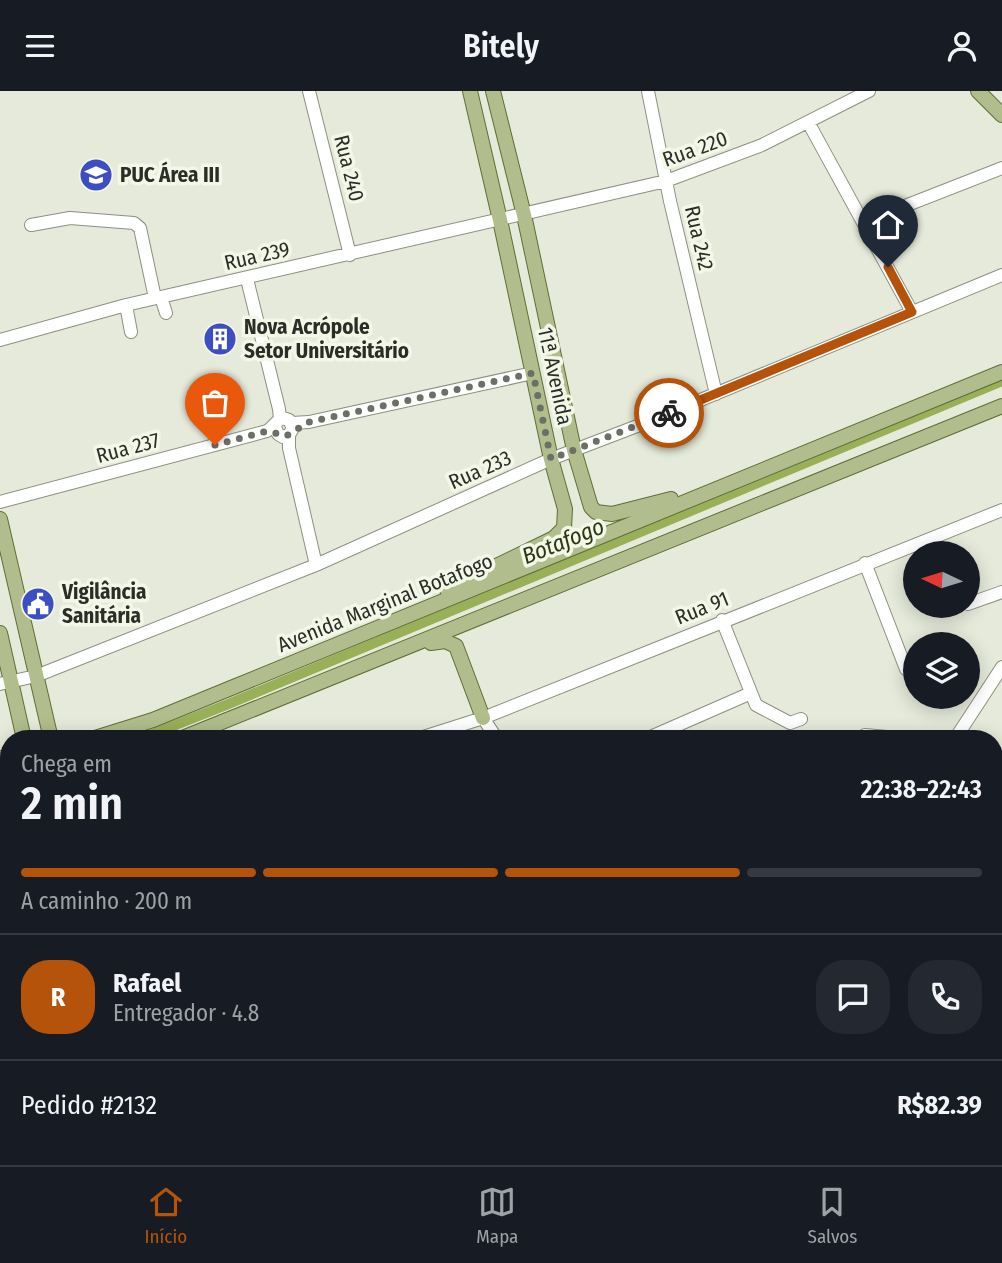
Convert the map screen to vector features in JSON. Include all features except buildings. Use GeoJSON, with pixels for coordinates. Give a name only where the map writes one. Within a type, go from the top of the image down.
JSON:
{"type":"FeatureCollection","features":[{"type":"Feature","properties":{"kind":"main road","name":"11ª Avenida"},"geometry":{"type":"LineString","coordinates":[[401,618],[422,601],[522,555],[554,538],[564,528],[565,509],[551,459],[470,91]]}},
{"type":"Feature","properties":{"kind":"main road","name":"11ª Avenida"},"geometry":{"type":"LineString","coordinates":[[494,91],[524,215],[574,450],[591,507],[604,515],[723,486]]}},
{"type":"Feature","properties":{"kind":"main road"},"geometry":{"type":"LineString","coordinates":[[978,91],[1002,115]]}},
{"type":"Feature","properties":{"kind":"main road","name":"Avenida Marginal Botafogo"},"geometry":{"type":"LineString","coordinates":[[121,730],[153,720],[1002,372]]}},
{"type":"Feature","properties":{"kind":"main road"},"geometry":{"type":"LineString","coordinates":[[202,730],[1002,406]]}},
{"type":"Feature","properties":{"kind":"main road"},"geometry":{"type":"LineString","coordinates":[[0,519],[49,730]]}},
{"type":"Feature","properties":{"kind":"main road"},"geometry":{"type":"LineString","coordinates":[[0,633],[6,683],[21,730]]}},
{"type":"Feature","properties":{"kind":"main road"},"geometry":{"type":"LineString","coordinates":[[347,672],[367,670],[427,644],[451,642],[462,656],[483,717]]}},
{"type":"Feature","properties":{"kind":"street","name":"Rua 240"},"geometry":{"type":"LineString","coordinates":[[309,91],[350,255]]}},
{"type":"Feature","properties":{"kind":"street","name":"Rua 242"},"geometry":{"type":"LineString","coordinates":[[648,91],[666,181],[716,394]]}},
{"type":"Feature","properties":{"kind":"street","name":"Rua 220"},"geometry":{"type":"LineString","coordinates":[[524,215],[666,181],[762,145],[869,91]]}},
{"type":"Feature","properties":{"kind":"street"},"geometry":{"type":"LineString","coordinates":[[808,122],[912,312]]}},
{"type":"Feature","properties":{"kind":"street"},"geometry":{"type":"LineString","coordinates":[[864,222],[1002,168]]}},
{"type":"Feature","properties":{"kind":"street","name":"Rua 239"},"geometry":{"type":"LineString","coordinates":[[0,340],[125,305],[524,215]]}},
{"type":"Feature","properties":{"kind":"street"},"geometry":{"type":"LineString","coordinates":[[31,225],[70,218],[134,223],[140,228],[158,298],[166,313]]}},
{"type":"Feature","properties":{"kind":"street","name":"Rua 233"},"geometry":{"type":"LineString","coordinates":[[6,683],[38,683],[316,565],[551,459],[716,394],[1002,275]]}},
{"type":"Feature","properties":{"kind":"street"},"geometry":{"type":"LineString","coordinates":[[247,279],[316,565]]}},
{"type":"Feature","properties":{"kind":"street"},"geometry":{"type":"LineString","coordinates":[[125,305],[131,332]]}},
{"type":"Feature","properties":{"kind":"street","name":"Rua 237"},"geometry":{"type":"LineString","coordinates":[[0,502],[282,428],[533,373]]}},
{"type":"Feature","properties":{"kind":"street","name":"Rua 91"},"geometry":{"type":"LineString","coordinates":[[446,730],[1002,510]]}},
{"type":"Feature","properties":{"kind":"street"},"geometry":{"type":"LineString","coordinates":[[865,563],[903,661]]}},
{"type":"Feature","properties":{"kind":"street"},"geometry":{"type":"LineString","coordinates":[[980,600],[1002,592]]}},
{"type":"Feature","properties":{"kind":"street"},"geometry":{"type":"LineString","coordinates":[[722,620],[757,705],[790,723],[801,719]]}},
{"type":"Feature","properties":{"kind":"street"},"geometry":{"type":"LineString","coordinates":[[961,730],[1002,667]]}},
{"type":"Feature","properties":{"kind":"street"},"geometry":{"type":"LineString","coordinates":[[667,730],[751,693]]}},
{"type":"Feature","properties":{"kind":"street"},"geometry":{"type":"LineString","coordinates":[[483,717],[491,730]]}},
{"type":"Feature","properties":{"kind":"waterway","name":"Botafogo"},"geometry":{"type":"LineString","coordinates":[[163,730],[1002,381]]}},
{"type":"Feature","properties":{"kind":"way so far"},"geometry":{"type":"LineString","coordinates":[[215,445],[267,431],[284,437],[309,422],[533,373],[551,459],[669,413]]}},
{"type":"Feature","properties":{"kind":"place","name":"PUC Área III"},"geometry":{"type":"Point","coordinates":[96,175]}},
{"type":"Feature","properties":{"kind":"place","name":"Nova Acrópole Setor Universitário"},"geometry":{"type":"Point","coordinates":[220,339]}},
{"type":"Feature","properties":{"kind":"place","name":"Vigilância Sanitária"},"geometry":{"type":"Point","coordinates":[38,604]}},
{"type":"Feature","properties":{"kind":"route"},"geometry":{"type":"LineString","coordinates":[[669,413],[912,312],[888,267]]}}]}
